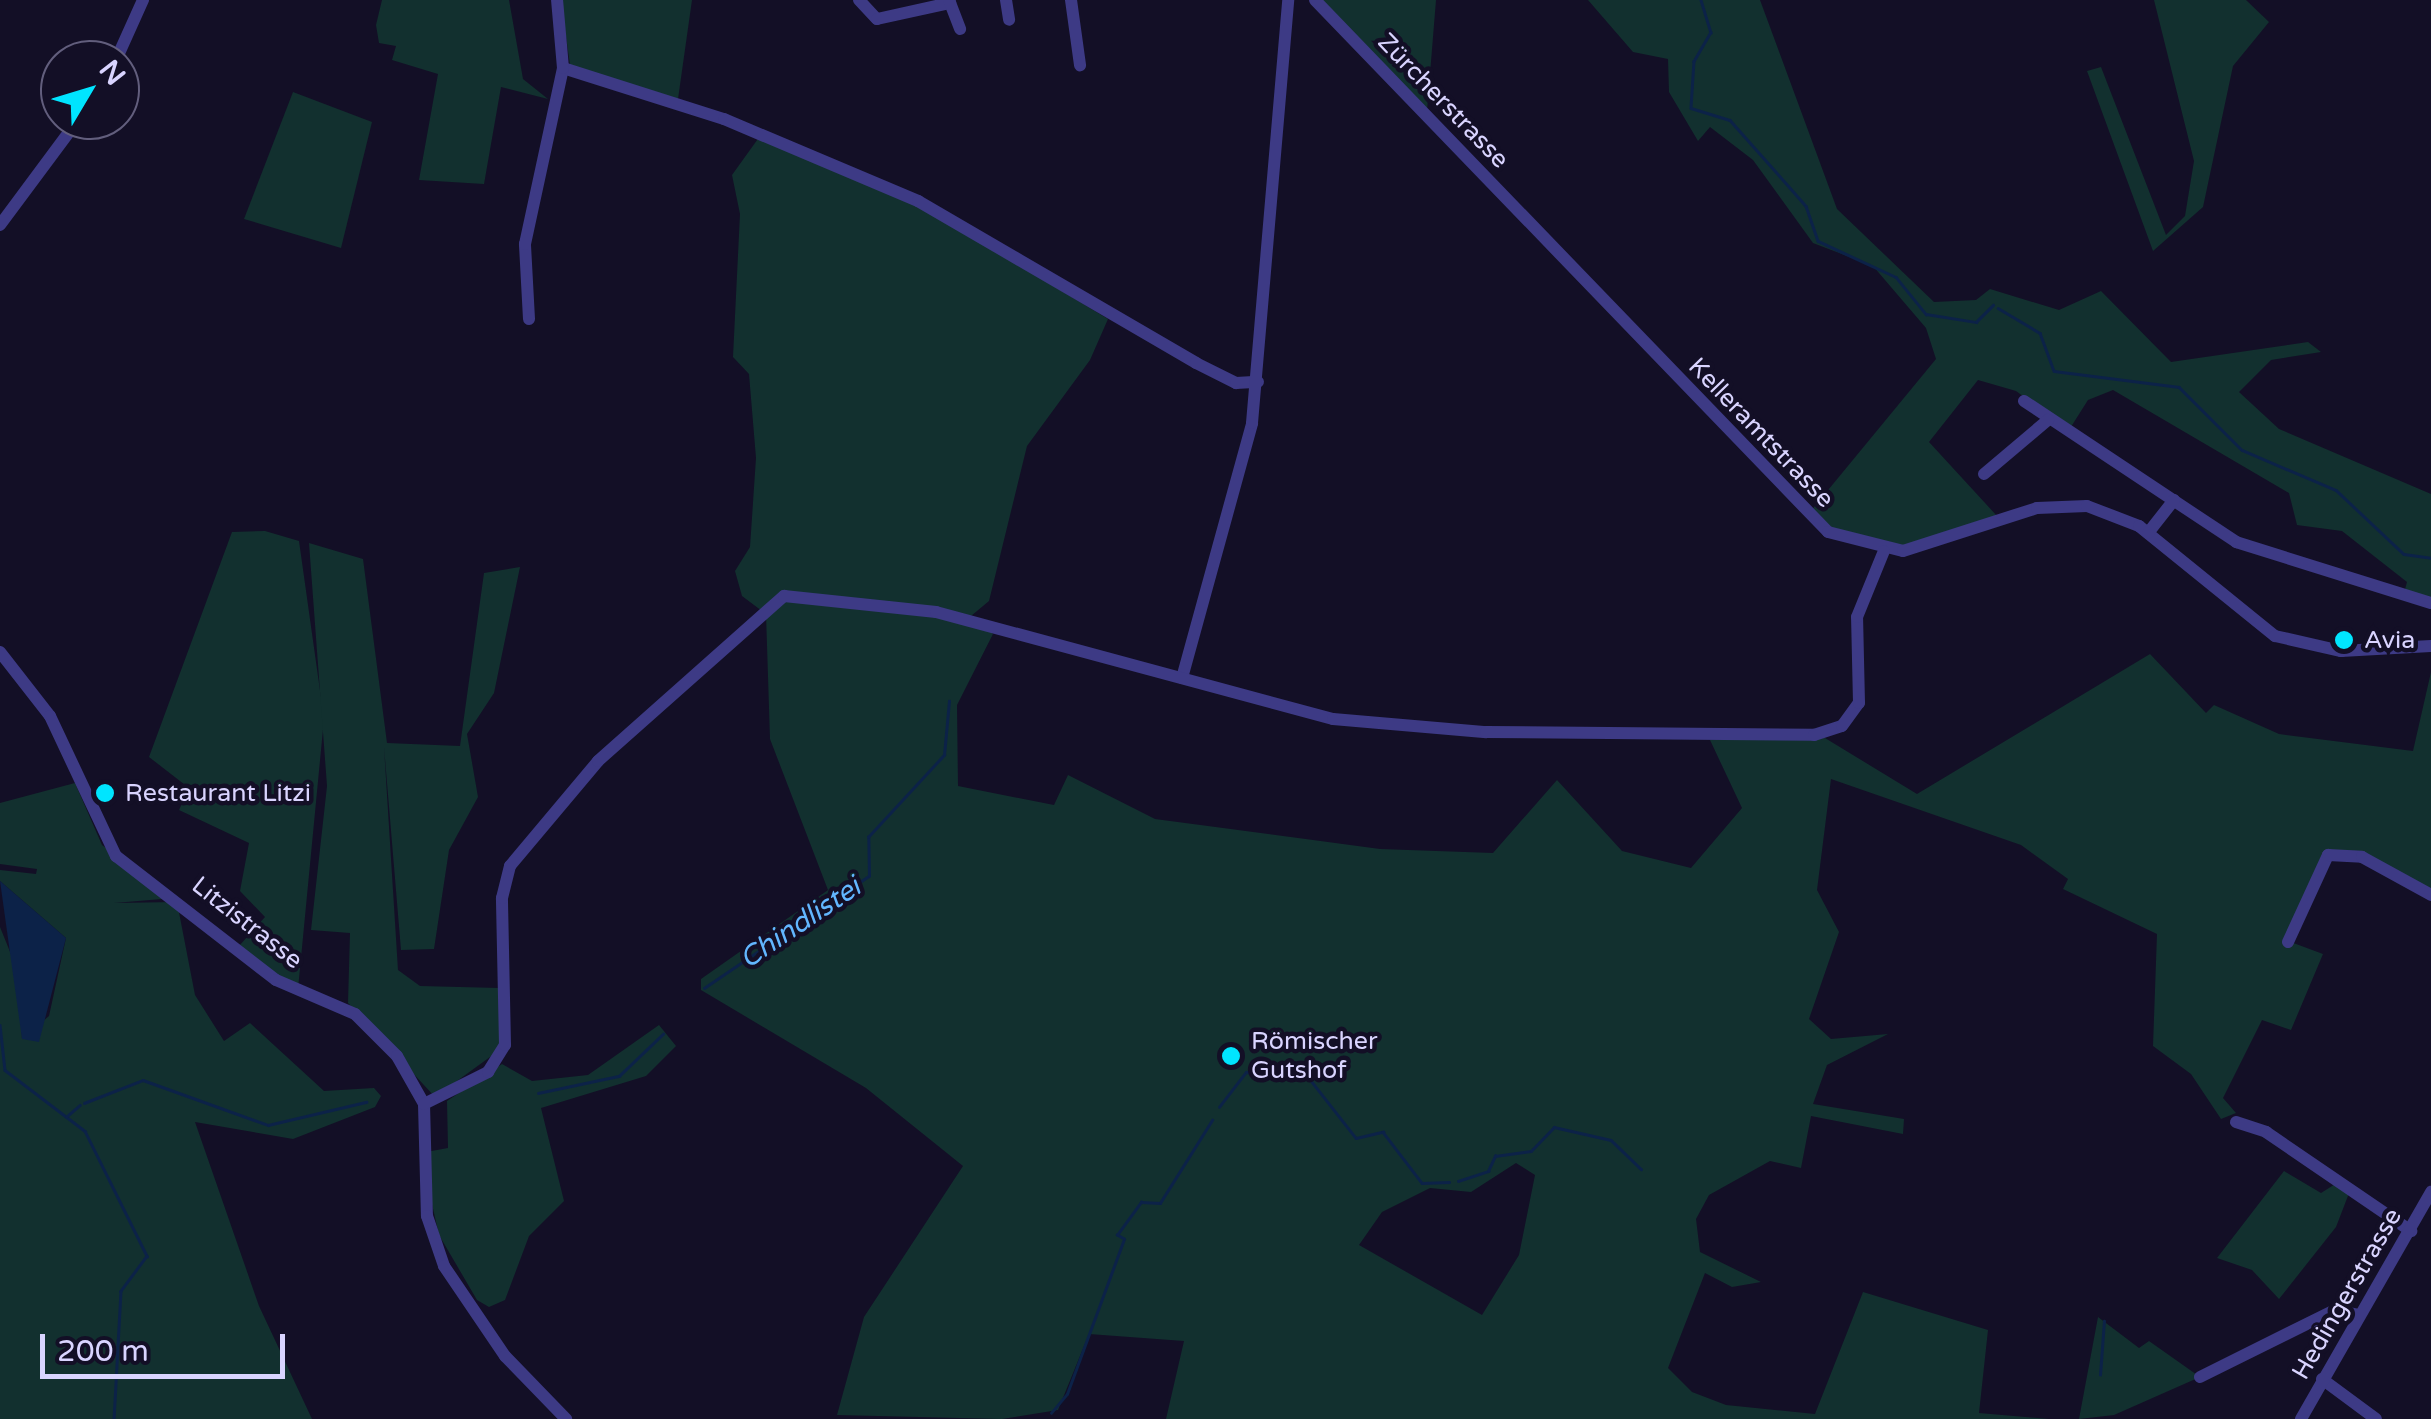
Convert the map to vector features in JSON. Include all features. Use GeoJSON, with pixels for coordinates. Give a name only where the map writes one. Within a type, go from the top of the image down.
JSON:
{"type":"FeatureCollection","features":[{"type":"Feature","properties":{"kind":"street"},"geometry":{"type":"LineString","coordinates":[[125,40],[143,0]]}},
{"type":"Feature","properties":{"kind":"street"},"geometry":{"type":"LineString","coordinates":[[529,319],[525,244],[563,68],[558,0]]}},
{"type":"Feature","properties":{"kind":"street"},"geometry":{"type":"LineString","coordinates":[[860,0],[877,19],[949,2],[960,29]]}},
{"type":"Feature","properties":{"kind":"street"},"geometry":{"type":"LineString","coordinates":[[1006,0],[1009,20]]}},
{"type":"Feature","properties":{"kind":"street"},"geometry":{"type":"LineString","coordinates":[[1071,0],[1080,65]]}},
{"type":"Feature","properties":{"kind":"street"},"geometry":{"type":"LineString","coordinates":[[1182,678],[1258,382],[1288,0]]}},
{"type":"Feature","properties":{"kind":"street","name":"Zürcherstrasse"},"geometry":{"type":"LineString","coordinates":[[1315,0],[1497,190]]}},
{"type":"Feature","properties":{"kind":"street"},"geometry":{"type":"LineString","coordinates":[[563,68],[724,119],[918,200],[1196,363],[1236,382],[1258,382]]}},
{"type":"Feature","properties":{"kind":"street"},"geometry":{"type":"LineString","coordinates":[[0,224],[63,140]]}},
{"type":"Feature","properties":{"kind":"street","name":"Kelleramtstrasse"},"geometry":{"type":"LineString","coordinates":[[1497,190],[1803,514],[1849,543],[1884,551]]}},
{"type":"Feature","properties":{"kind":"street"},"geometry":{"type":"LineString","coordinates":[[2024,401],[2246,546],[2431,603]]}},
{"type":"Feature","properties":{"kind":"street"},"geometry":{"type":"LineString","coordinates":[[1984,474],[2048,420]]}},
{"type":"Feature","properties":{"kind":"street"},"geometry":{"type":"LineString","coordinates":[[2148,533],[2174,500]]}},
{"type":"Feature","properties":{"kind":"street"},"geometry":{"type":"LineString","coordinates":[[566,1419],[505,1356],[435,1246],[421,1162],[424,1104],[488,1072],[505,1045],[502,898],[510,866],[598,761],[774,602],[794,594],[936,612],[1182,678],[1402,728],[1827,734],[1859,703],[1857,618],[1884,551],[2057,504],[2109,511],[2148,533],[2275,636],[2341,652],[2431,646]]}},
{"type":"Feature","properties":{"kind":"street","name":"Litzistrasse"},"geometry":{"type":"LineString","coordinates":[[0,652],[50,716],[116,856],[276,980],[354,1014],[397,1056],[424,1104]]}},
{"type":"Feature","properties":{"kind":"street"},"geometry":{"type":"LineString","coordinates":[[2288,942],[2328,855],[2362,857],[2431,895]]}},
{"type":"Feature","properties":{"kind":"street"},"geometry":{"type":"LineString","coordinates":[[2236,1122],[2266,1132],[2411,1231]]}},
{"type":"Feature","properties":{"kind":"street","name":"Hedingerstrasse"},"geometry":{"type":"LineString","coordinates":[[2300,1419],[2430,1195]]}},
{"type":"Feature","properties":{"kind":"street"},"geometry":{"type":"LineString","coordinates":[[2200,1377],[2335,1310],[2359,1315]]}},
{"type":"Feature","properties":{"kind":"street"},"geometry":{"type":"LineString","coordinates":[[2322,1379],[2362,1414],[2376,1419]]}},
{"type":"Feature","properties":{"kind":"green space"},"geometry":{"type":"Polygon","coordinates":[[[382,0],[509,0],[523,79],[548,99],[501,87],[484,184],[419,180],[438,74],[392,60],[396,46],[379,43],[376,25],[382,0]]]}},
{"type":"Feature","properties":{"kind":"green space"},"geometry":{"type":"Polygon","coordinates":[[[561,0],[692,0],[678,99],[570,65],[561,0]]]}},
{"type":"Feature","properties":{"kind":"green space"},"geometry":{"type":"Polygon","coordinates":[[[1321,0],[1436,0],[1427,111],[1321,0]]]}},
{"type":"Feature","properties":{"kind":"green space"},"geometry":{"type":"Polygon","coordinates":[[[1588,0],[1760,0],[1837,209],[1934,302],[1976,300],[1990,289],[2059,310],[2101,291],[2171,362],[2308,342],[2321,352],[2271,360],[2239,392],[2279,429],[2431,494],[2431,603],[2404,593],[2407,582],[2342,531],[2297,525],[2289,493],[2113,390],[2088,400],[2069,430],[2016,391],[1978,380],[1929,442],[1997,516],[1904,546],[1835,530],[1810,512],[1936,359],[1926,328],[1873,266],[1813,243],[1753,160],[1710,127],[1698,141],[1669,92],[1668,59],[1633,52],[1588,0]]]}},
{"type":"Feature","properties":{"kind":"green space"},"geometry":{"type":"Polygon","coordinates":[[[2154,0],[2246,0],[2269,22],[2233,66],[2203,207],[2153,251],[2087,71],[2101,67],[2166,235],[2185,216],[2194,161],[2154,0]]]}},
{"type":"Feature","properties":{"kind":"green space"},"geometry":{"type":"Polygon","coordinates":[[[293,92],[372,122],[341,248],[244,219],[293,92]]]}},
{"type":"Feature","properties":{"kind":"green space"},"geometry":{"type":"Polygon","coordinates":[[[760,136],[917,204],[1108,319],[1090,360],[1027,446],[989,601],[971,616],[993,634],[957,705],[958,786],[1054,805],[1068,775],[1155,819],[1380,849],[1493,853],[1557,780],[1622,851],[1691,868],[1742,808],[1710,740],[1825,738],[1917,794],[2150,654],[2206,713],[2214,705],[2279,734],[2413,751],[2431,672],[2431,895],[2362,857],[2321,860],[2288,941],[2323,954],[2291,1030],[2262,1020],[2223,1098],[2236,1113],[2221,1119],[2191,1074],[2153,1046],[2157,934],[2063,889],[2068,879],[2021,845],[1831,779],[1817,890],[1839,932],[1809,1019],[1831,1039],[1888,1034],[1827,1065],[1813,1104],[1904,1119],[1903,1134],[1811,1116],[1801,1168],[1770,1161],[1709,1195],[1696,1219],[1700,1252],[1761,1282],[1732,1287],[1705,1273],[1668,1368],[1692,1392],[1726,1405],[1815,1414],[1863,1292],[1988,1330],[1979,1413],[2049,1419],[1166,1419],[1184,1341],[1089,1334],[1058,1410],[1002,1419],[837,1415],[864,1317],[963,1166],[866,1088],[701,990],[701,979],[828,890],[770,739],[766,614],[742,596],[735,571],[750,547],[756,458],[749,374],[733,357],[740,214],[732,175],[760,136]],[[1516,1163],[1471,1192],[1430,1188],[1382,1212],[1359,1245],[1482,1315],[1519,1255],[1535,1175],[1516,1163]]]}},
{"type":"Feature","properties":{"kind":"green space"},"geometry":{"type":"Polygon","coordinates":[[[265,531],[299,541],[324,719],[298,989],[239,946],[265,917],[240,891],[249,843],[179,810],[189,788],[149,757],[232,532],[265,531]]]}},
{"type":"Feature","properties":{"kind":"green space"},"geometry":{"type":"Polygon","coordinates":[[[309,543],[363,559],[387,743],[460,746],[484,573],[520,567],[494,693],[467,734],[478,797],[449,850],[434,949],[401,950],[384,747],[398,970],[420,986],[499,988],[501,1049],[435,1097],[348,1003],[350,933],[311,930],[327,786],[309,543]]]}},
{"type":"Feature","properties":{"kind":"green space"},"geometry":{"type":"Polygon","coordinates":[[[75,783],[102,845],[174,898],[114,903],[177,902],[195,995],[224,1041],[250,1023],[324,1091],[374,1088],[381,1096],[375,1107],[293,1139],[195,1122],[259,1306],[312,1419],[0,1419],[0,927],[19,974],[22,1039],[49,1016],[66,938],[0,881],[0,870],[36,874],[37,869],[0,864],[0,803],[75,783]]]}},
{"type":"Feature","properties":{"kind":"green space"},"geometry":{"type":"Polygon","coordinates":[[[659,1025],[676,1046],[646,1076],[541,1108],[564,1201],[529,1236],[505,1300],[489,1307],[477,1300],[439,1235],[427,1182],[426,1152],[448,1148],[447,1101],[502,1064],[532,1081],[588,1075],[659,1025]]]}},
{"type":"Feature","properties":{"kind":"green space"},"geometry":{"type":"Polygon","coordinates":[[[2284,1171],[2321,1193],[2340,1181],[2351,1188],[2336,1227],[2279,1299],[2252,1270],[2217,1258],[2284,1171]]]}},
{"type":"Feature","properties":{"kind":"green space"},"geometry":{"type":"Polygon","coordinates":[[[2098,1317],[2139,1348],[2149,1341],[2200,1377],[2114,1415],[2079,1419],[2098,1317]]]}},
{"type":"Feature","properties":{"kind":"water"},"geometry":{"type":"Polygon","coordinates":[[[0,881],[66,938],[39,1042],[22,1039],[0,881]]]}},
{"type":"Feature","properties":{"kind":"waterway"},"geometry":{"type":"LineString","coordinates":[[1701,0],[1711,32],[1694,61],[1691,108],[1730,120],[1806,206],[1818,241],[1896,277],[1926,314],[1976,322],[1993,305]]}},
{"type":"Feature","properties":{"kind":"waterway"},"geometry":{"type":"LineString","coordinates":[[1998,308],[2040,333],[2054,371],[2179,387],[2242,450],[2336,490],[2404,554],[2431,558]]}},
{"type":"Feature","properties":{"kind":"waterway","name":"Chindlistei"},"geometry":{"type":"LineString","coordinates":[[704,988],[869,876],[868,837],[944,755],[949,701]]}},
{"type":"Feature","properties":{"kind":"waterway"},"geometry":{"type":"LineString","coordinates":[[0,1025],[5,1070],[85,1131],[147,1256],[121,1291],[114,1419]]}},
{"type":"Feature","properties":{"kind":"waterway","name":"Chindlistei"},"geometry":{"type":"LineString","coordinates":[[538,1093],[619,1076],[663,1034]]}},
{"type":"Feature","properties":{"kind":"waterway"},"geometry":{"type":"LineString","coordinates":[[1219,1107],[1246,1072],[1309,1078],[1356,1138],[1383,1132],[1422,1183],[1449,1182]]}},
{"type":"Feature","properties":{"kind":"waterway","name":"Chindlistei"},"geometry":{"type":"LineString","coordinates":[[84,1103],[143,1080],[268,1125],[366,1102]]}},
{"type":"Feature","properties":{"kind":"waterway","name":"Chindlistei"},"geometry":{"type":"LineString","coordinates":[[66,1117],[80,1105]]}},
{"type":"Feature","properties":{"kind":"waterway"},"geometry":{"type":"LineString","coordinates":[[1051,1413],[1067,1394],[1124,1239],[1117,1235],[1141,1202],[1160,1203],[1212,1120]]}},
{"type":"Feature","properties":{"kind":"waterway"},"geometry":{"type":"LineString","coordinates":[[1458,1181],[1488,1171],[1495,1156],[1531,1151],[1554,1127],[1611,1140],[1641,1169]]}},
{"type":"Feature","properties":{"kind":"waterway"},"geometry":{"type":"LineString","coordinates":[[2100,1375],[2104,1321]]}},
{"type":"Feature","properties":{"kind":"place","name":"Avia"},"geometry":{"type":"Point","coordinates":[2344,640]}},
{"type":"Feature","properties":{"kind":"place","name":"Restaurant Litzi"},"geometry":{"type":"Point","coordinates":[105,793]}},
{"type":"Feature","properties":{"kind":"place","name":"Römischer Gutshof"},"geometry":{"type":"Point","coordinates":[1231,1056]}}]}
